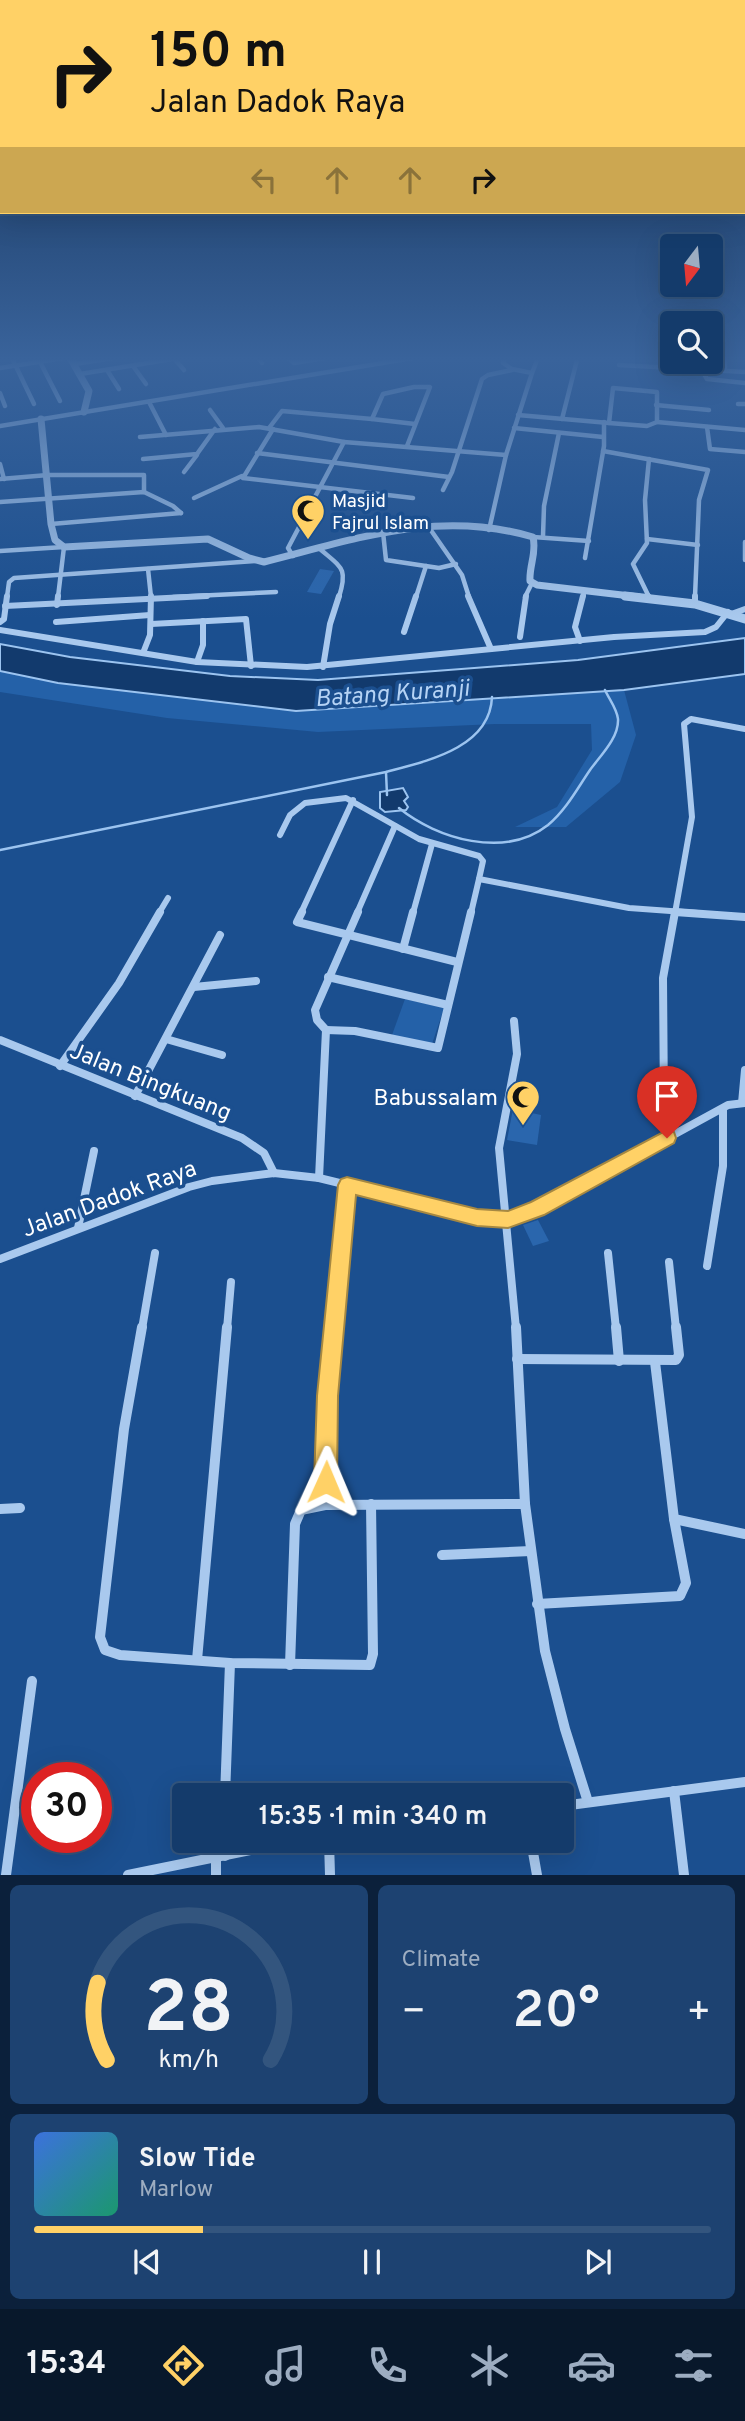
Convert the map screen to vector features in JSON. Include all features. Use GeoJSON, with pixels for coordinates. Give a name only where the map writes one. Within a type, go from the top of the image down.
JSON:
{"type":"FeatureCollection","features":[{"type":"Feature","properties":{"kind":"street"},"geometry":{"type":"LineString","coordinates":[[44,444],[51,524],[55,540],[64,547]]}},
{"type":"Feature","properties":{"kind":"street"},"geometry":{"type":"LineString","coordinates":[[184,472],[205,444]]}},
{"type":"Feature","properties":{"kind":"street"},"geometry":{"type":"LineString","coordinates":[[194,499],[242,476],[263,444]]}},
{"type":"Feature","properties":{"kind":"street"},"geometry":{"type":"LineString","coordinates":[[293,556],[288,548],[343,444]]}},
{"type":"Feature","properties":{"kind":"street"},"geometry":{"type":"LineString","coordinates":[[368,444],[506,456]]}},
{"type":"Feature","properties":{"kind":"street"},"geometry":{"type":"LineString","coordinates":[[443,490],[460,444]]}},
{"type":"Feature","properties":{"kind":"street"},"geometry":{"type":"LineString","coordinates":[[489,530],[510,444]]}},
{"type":"Feature","properties":{"kind":"street"},"geometry":{"type":"LineString","coordinates":[[543,536],[544,506],[557,444]]}},
{"type":"Feature","properties":{"kind":"street"},"geometry":{"type":"LineString","coordinates":[[585,558],[603,444]]}},
{"type":"Feature","properties":{"kind":"street"},"geometry":{"type":"LineString","coordinates":[[709,444],[710,449],[745,453]]}},
{"type":"Feature","properties":{"kind":"street"},"geometry":{"type":"LineString","coordinates":[[603,451],[708,470],[699,500],[695,604]]}},
{"type":"Feature","properties":{"kind":"street"},"geometry":{"type":"LineString","coordinates":[[257,453],[449,477]]}},
{"type":"Feature","properties":{"kind":"street"},"geometry":{"type":"LineString","coordinates":[[143,459],[197,454]]}},
{"type":"Feature","properties":{"kind":"street"},"geometry":{"type":"LineString","coordinates":[[649,459],[645,500],[648,539],[646,546],[635,559],[634,566],[650,599]]}},
{"type":"Feature","properties":{"kind":"street"},"geometry":{"type":"LineString","coordinates":[[0,464],[2,479],[48,475],[144,475],[144,492]]}},
{"type":"Feature","properties":{"kind":"street"},"geometry":{"type":"LineString","coordinates":[[242,476],[413,498]]}},
{"type":"Feature","properties":{"kind":"street"},"geometry":{"type":"LineString","coordinates":[[0,502],[144,492],[173,506],[181,513],[51,524]]}},
{"type":"Feature","properties":{"kind":"street"},"geometry":{"type":"LineString","coordinates":[[0,622],[4,619],[11,579],[270,561],[383,532],[428,526],[589,541]]}},
{"type":"Feature","properties":{"kind":"street"},"geometry":{"type":"LineString","coordinates":[[428,526],[456,565],[491,649]]}},
{"type":"Feature","properties":{"kind":"street"},"geometry":{"type":"LineString","coordinates":[[383,532],[387,560],[426,566],[456,565]]}},
{"type":"Feature","properties":{"kind":"street"},"geometry":{"type":"LineString","coordinates":[[533,537],[536,542],[529,576],[532,583],[540,587],[695,604],[731,612],[745,619]]}},
{"type":"Feature","properties":{"kind":"street"},"geometry":{"type":"LineString","coordinates":[[0,551],[208,539],[220,542],[255,561]]}},
{"type":"Feature","properties":{"kind":"street"},"geometry":{"type":"LineString","coordinates":[[648,539],[698,545]]}},
{"type":"Feature","properties":{"kind":"street"},"geometry":{"type":"LineString","coordinates":[[745,542],[745,560]]}},
{"type":"Feature","properties":{"kind":"street"},"geometry":{"type":"LineString","coordinates":[[57,605],[64,547]]}},
{"type":"Feature","properties":{"kind":"street"},"geometry":{"type":"LineString","coordinates":[[320,549],[343,569],[345,577],[330,624],[323,667]]}},
{"type":"Feature","properties":{"kind":"street"},"geometry":{"type":"LineString","coordinates":[[404,632],[426,566]]}},
{"type":"Feature","properties":{"kind":"street"},"geometry":{"type":"LineString","coordinates":[[143,653],[148,645],[150,624],[148,569]]}},
{"type":"Feature","properties":{"kind":"street"},"geometry":{"type":"LineString","coordinates":[[520,637],[523,601],[532,583]]}},
{"type":"Feature","properties":{"kind":"street"},"geometry":{"type":"LineString","coordinates":[[5,607],[276,592]]}},
{"type":"Feature","properties":{"kind":"street"},"geometry":{"type":"LineString","coordinates":[[580,641],[575,627],[584,592]]}},
{"type":"Feature","properties":{"kind":"street"},"geometry":{"type":"LineString","coordinates":[[0,630],[197,662],[323,667],[491,649],[705,632],[716,627],[731,612],[745,609]]}},
{"type":"Feature","properties":{"kind":"street"},"geometry":{"type":"LineString","coordinates":[[56,622],[150,615]]}},
{"type":"Feature","properties":{"kind":"street"},"geometry":{"type":"LineString","coordinates":[[150,624],[248,620],[251,666]]}},
{"type":"Feature","properties":{"kind":"street"},"geometry":{"type":"LineString","coordinates":[[197,662],[204,640],[202,621]]}},
{"type":"Feature","properties":{"kind":"street"},"geometry":{"type":"LineString","coordinates":[[667,1138],[664,1110],[663,978],[692,817],[685,722],[691,719],[745,729]]}},
{"type":"Feature","properties":{"kind":"street"},"geometry":{"type":"LineString","coordinates":[[280,835],[290,815],[305,803],[338,797],[353,800],[395,826],[432,844],[479,856],[484,861],[436,1049],[355,1031],[326,1030]]}},
{"type":"Feature","properties":{"kind":"street"},"geometry":{"type":"LineString","coordinates":[[353,800],[297,921],[300,925],[457,962]]}},
{"type":"Feature","properties":{"kind":"street"},"geometry":{"type":"LineString","coordinates":[[319,1178],[326,1030],[317,1020],[315,1010],[395,826]]}},
{"type":"Feature","properties":{"kind":"street"},"geometry":{"type":"LineString","coordinates":[[403,949],[432,844]]}},
{"type":"Feature","properties":{"kind":"street"},"geometry":{"type":"LineString","coordinates":[[479,879],[629,908],[745,917]]}},
{"type":"Feature","properties":{"kind":"street"},"geometry":{"type":"LineString","coordinates":[[60,1066],[119,983],[167,898]]}},
{"type":"Feature","properties":{"kind":"street"},"geometry":{"type":"LineString","coordinates":[[135,1096],[220,935]]}},
{"type":"Feature","properties":{"kind":"street"},"geometry":{"type":"LineString","coordinates":[[328,977],[448,1005]]}},
{"type":"Feature","properties":{"kind":"street"},"geometry":{"type":"LineString","coordinates":[[194,987],[256,981]]}},
{"type":"Feature","properties":{"kind":"street"},"geometry":{"type":"LineString","coordinates":[[514,1021],[517,1054],[499,1148],[508,1219],[525,1504],[537,1604],[554,1690],[588,1802]]}},
{"type":"Feature","properties":{"kind":"street"},"geometry":{"type":"LineString","coordinates":[[166,1039],[222,1055]]}},
{"type":"Feature","properties":{"kind":"street","name":"Jalan Bingkuang"},"geometry":{"type":"LineString","coordinates":[[0,1040],[242,1138],[259,1148],[274,1173]]}},
{"type":"Feature","properties":{"kind":"street"},"geometry":{"type":"LineString","coordinates":[[744,1103],[745,1070]]}},
{"type":"Feature","properties":{"kind":"street","name":"Jalan Dadok Raya"},"geometry":{"type":"LineString","coordinates":[[0,1259],[189,1187],[212,1181],[274,1173],[319,1178],[477,1217],[508,1219],[538,1209],[723,1109],[735,1103],[744,1103]]}},
{"type":"Feature","properties":{"kind":"street"},"geometry":{"type":"LineString","coordinates":[[707,1266],[722,1161],[725,1124],[723,1109]]}},
{"type":"Feature","properties":{"kind":"street"},"geometry":{"type":"LineString","coordinates":[[78,1228],[94,1151]]}},
{"type":"Feature","properties":{"kind":"street"},"geometry":{"type":"LineString","coordinates":[[325,1504],[327,1396],[347,1185]]}},
{"type":"Feature","properties":{"kind":"street"},"geometry":{"type":"LineString","coordinates":[[608,1252],[619,1361]]}},
{"type":"Feature","properties":{"kind":"street"},"geometry":{"type":"LineString","coordinates":[[155,1253],[124,1429],[100,1642],[111,1653],[230,1663],[361,1669],[370,1665],[371,1504]]}},
{"type":"Feature","properties":{"kind":"street"},"geometry":{"type":"LineString","coordinates":[[517,1359],[674,1361],[679,1355],[668,1262]]}},
{"type":"Feature","properties":{"kind":"street"},"geometry":{"type":"LineString","coordinates":[[197,1660],[231,1282]]}},
{"type":"Feature","properties":{"kind":"street"},"geometry":{"type":"LineString","coordinates":[[537,1604],[680,1596],[686,1583],[674,1519],[654,1362]]}},
{"type":"Feature","properties":{"kind":"street"},"geometry":{"type":"LineString","coordinates":[[290,1665],[296,1518],[307,1506],[525,1504]]}},
{"type":"Feature","properties":{"kind":"street"},"geometry":{"type":"LineString","coordinates":[[0,1509],[20,1508]]}},
{"type":"Feature","properties":{"kind":"street"},"geometry":{"type":"LineString","coordinates":[[674,1519],[745,1534]]}},
{"type":"Feature","properties":{"kind":"street"},"geometry":{"type":"LineString","coordinates":[[442,1555],[531,1551]]}},
{"type":"Feature","properties":{"kind":"street"},"geometry":{"type":"LineString","coordinates":[[225,1783],[230,1663]]}},
{"type":"Feature","properties":{"kind":"street"},"geometry":{"type":"LineString","coordinates":[[6,1875],[32,1681]]}},
{"type":"Feature","properties":{"kind":"street"},"geometry":{"type":"LineString","coordinates":[[574,1804],[745,1782]]}},
{"type":"Feature","properties":{"kind":"street"},"geometry":{"type":"LineString","coordinates":[[674,1791],[684,1875]]}},
{"type":"Feature","properties":{"kind":"street"},"geometry":{"type":"LineString","coordinates":[[216,1875],[221,1853]]}},
{"type":"Feature","properties":{"kind":"street"},"geometry":{"type":"LineString","coordinates":[[128,1875],[239,1853]]}},
{"type":"Feature","properties":{"kind":"street"},"geometry":{"type":"LineString","coordinates":[[329,1853],[330,1875]]}},
{"type":"Feature","properties":{"kind":"street"},"geometry":{"type":"LineString","coordinates":[[533,1853],[537,1875]]}},
{"type":"Feature","properties":{"kind":"shaded area"},"geometry":{"type":"Polygon","coordinates":[[[0,671],[58,683],[296,711],[624,690],[636,735],[620,782],[566,827],[515,827],[557,807],[592,750],[591,724],[495,724],[318,732],[167,718],[0,692],[0,671]]]}},
{"type":"Feature","properties":{"kind":"shaded area"},"geometry":{"type":"Polygon","coordinates":[[[405,999],[444,1008],[432,1044],[392,1035],[405,999]]]}},
{"type":"Feature","properties":{"kind":"water","name":"Batang Kuranji"},"geometry":{"type":"Polygon","coordinates":[[[745,638],[745,674],[624,690],[296,711],[58,683],[0,671],[0,644],[70,657],[230,676],[318,680],[578,660],[745,638]]]}},
{"type":"Feature","properties":{"kind":"water"},"geometry":{"type":"Polygon","coordinates":[[[403,788],[408,797],[404,801],[408,807],[406,810],[385,812],[380,808],[380,792],[403,788]]]}},
{"type":"Feature","properties":{"kind":"building"},"geometry":{"type":"Polygon","coordinates":[[[320,569],[334,571],[321,594],[307,592],[320,569]]]}},
{"type":"Feature","properties":{"kind":"building","name":"Babussalam"},"geometry":{"type":"Polygon","coordinates":[[[513,1109],[541,1115],[537,1145],[507,1140],[513,1109]]]}},
{"type":"Feature","properties":{"kind":"building"},"geometry":{"type":"Polygon","coordinates":[[[538,1220],[549,1241],[533,1246],[523,1225],[538,1220]]]}},
{"type":"Feature","properties":{"kind":"waterway"},"geometry":{"type":"LineString","coordinates":[[399,808],[432,829],[472,841],[512,841],[531,835],[548,825],[560,813],[612,740],[618,719],[605,690]]}},
{"type":"Feature","properties":{"kind":"waterway"},"geometry":{"type":"LineString","coordinates":[[386,772],[454,750],[480,729],[489,714],[492,697]]}},
{"type":"Feature","properties":{"kind":"waterway"},"geometry":{"type":"LineString","coordinates":[[0,850],[386,772]]}},
{"type":"Feature","properties":{"kind":"waterway"},"geometry":{"type":"LineString","coordinates":[[386,772],[387,795]]}},
{"type":"Feature","properties":{"kind":"place","name":"Masjid Fajrul Islam"},"geometry":{"type":"Point","coordinates":[308,541]}},
{"type":"Feature","properties":{"kind":"place","name":"Babussalam"},"geometry":{"type":"Point","coordinates":[523,1127]}},
{"type":"Feature","properties":{"kind":"route"},"geometry":{"type":"LineString","coordinates":[[326,1482],[327,1396],[347,1185],[457,1213],[508,1219],[538,1209],[667,1138]]}}]}
